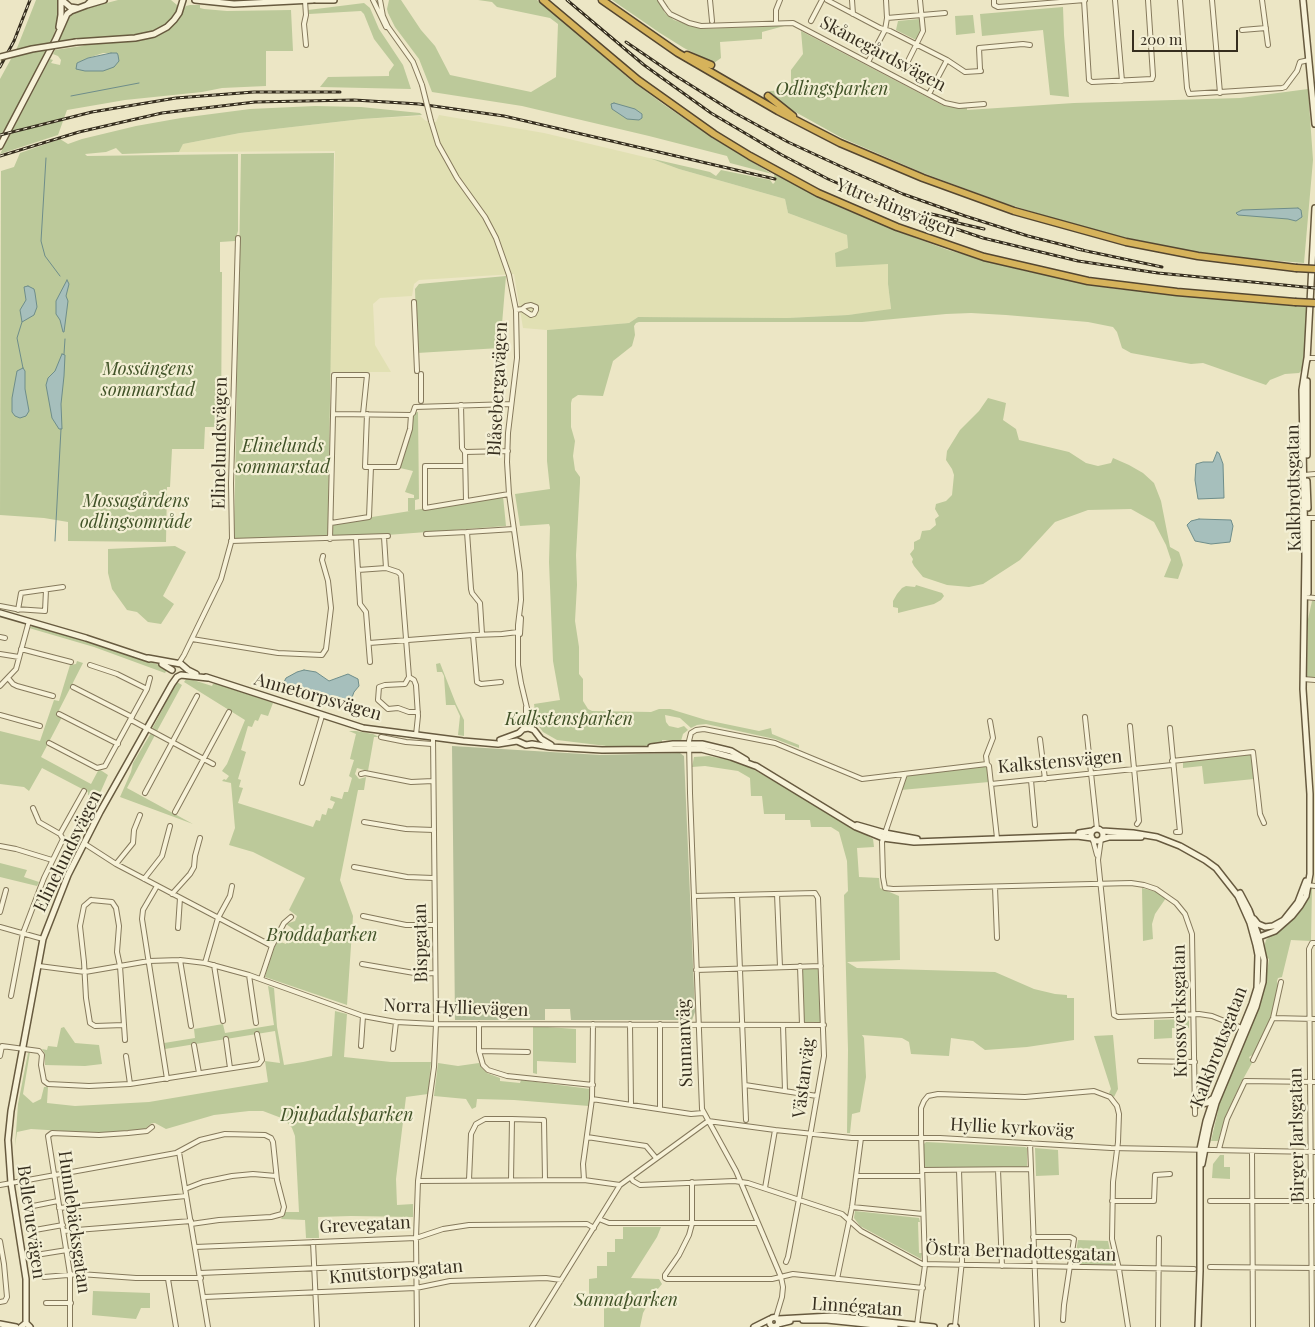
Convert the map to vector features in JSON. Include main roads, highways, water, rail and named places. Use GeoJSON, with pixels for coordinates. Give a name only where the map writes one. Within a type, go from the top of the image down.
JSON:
{"type":"FeatureCollection","features":[{"type":"Feature","properties":{"kind":"highway","name":"Yttre Ringvägen"},"geometry":{"type":"LineString","coordinates":[[543,0],[638,80],[714,134],[818,193],[897,228],[984,257],[1088,280],[1187,293],[1315,303]]}},
{"type":"Feature","properties":{"kind":"highway"},"geometry":{"type":"LineString","coordinates":[[602,0],[668,46],[731,85],[849,147],[923,178],[1006,208],[1126,242],[1198,256],[1315,269]]}},
{"type":"Feature","properties":{"kind":"highway"},"geometry":{"type":"LineString","coordinates":[[668,46],[712,64]]}},
{"type":"Feature","properties":{"kind":"highway"},"geometry":{"type":"LineString","coordinates":[[768,96],[808,127]]}},
{"type":"Feature","properties":{"kind":"main road"},"geometry":{"type":"LineString","coordinates":[[61,0],[70,7],[80,8]]}},
{"type":"Feature","properties":{"kind":"main road"},"geometry":{"type":"LineString","coordinates":[[50,50],[60,22],[61,0]]}},
{"type":"Feature","properties":{"kind":"main road"},"geometry":{"type":"LineString","coordinates":[[87,5],[92,0]]}},
{"type":"Feature","properties":{"kind":"main road"},"geometry":{"type":"LineString","coordinates":[[0,146],[67,14],[104,0]]}},
{"type":"Feature","properties":{"kind":"main road"},"geometry":{"type":"LineString","coordinates":[[0,57],[32,49],[76,42],[135,38],[154,34],[168,27],[174,20],[179,13],[183,0]]}},
{"type":"Feature","properties":{"kind":"main road"},"geometry":{"type":"LineString","coordinates":[[196,0],[234,4],[334,0]]}},
{"type":"Feature","properties":{"kind":"main road"},"geometry":{"type":"LineString","coordinates":[[1303,0],[1315,124]]}},
{"type":"Feature","properties":{"kind":"main road","name":"Kalkbrottsgatan"},"geometry":{"type":"LineString","coordinates":[[1257,935],[1275,931],[1298,910],[1304,899],[1310,867],[1312,795],[1308,773],[1303,713],[1303,679],[1304,618],[1307,610],[1306,597],[1310,556],[1306,518],[1305,475],[1307,358],[1315,208]]}},
{"type":"Feature","properties":{"kind":"main road","name":"Annetorpsvägen"},"geometry":{"type":"LineString","coordinates":[[0,613],[148,658],[167,666],[172,671]]}},
{"type":"Feature","properties":{"kind":"main road","name":"Annetorpsvägen"},"geometry":{"type":"LineString","coordinates":[[148,658],[181,665],[208,678],[363,728],[482,743],[521,742]]}},
{"type":"Feature","properties":{"kind":"main road"},"geometry":{"type":"LineString","coordinates":[[181,665],[184,672],[180,675],[175,675],[172,671],[173,666],[181,665]]}},
{"type":"Feature","properties":{"kind":"main road","name":"Elinelundsvägen"},"geometry":{"type":"LineString","coordinates":[[168,690],[172,671]]}},
{"type":"Feature","properties":{"kind":"main road","name":"Annetorpsvägen"},"geometry":{"type":"LineString","coordinates":[[180,675],[208,678]]}},
{"type":"Feature","properties":{"kind":"main road","name":"Elinelundsvägen"},"geometry":{"type":"LineString","coordinates":[[9,1125],[43,939],[68,875],[168,690],[180,675]]}},
{"type":"Feature","properties":{"kind":"main road"},"geometry":{"type":"LineString","coordinates":[[558,748],[541,739],[534,732],[524,728],[519,733],[521,742],[526,745],[532,744],[558,748],[630,751],[664,744],[717,747],[730,751],[758,767],[841,818],[884,836],[928,840],[984,840],[1077,836],[1098,841],[1109,837],[1139,837],[1165,841],[1180,846]]}},
{"type":"Feature","properties":{"kind":"main road"},"geometry":{"type":"LineString","coordinates":[[532,744],[536,740],[534,732]]}},
{"type":"Feature","properties":{"kind":"main road","name":"Annetorpsvägen"},"geometry":{"type":"LineString","coordinates":[[482,743],[503,740],[519,733]]}},
{"type":"Feature","properties":{"kind":"main road"},"geometry":{"type":"LineString","coordinates":[[984,840],[1082,833],[1097,830],[1148,835],[1168,840],[1193,852],[1216,868],[1238,896],[1257,935]]}},
{"type":"Feature","properties":{"kind":"main road"},"geometry":{"type":"LineString","coordinates":[[1092,839],[1097,830]]}},
{"type":"Feature","properties":{"kind":"main road"},"geometry":{"type":"LineString","coordinates":[[1097,830],[1103,836],[1101,839]]}},
{"type":"Feature","properties":{"kind":"main road","name":"Kalkbrottsgatan"},"geometry":{"type":"LineString","coordinates":[[1202,1149],[1216,1103],[1260,995],[1264,960],[1252,916],[1238,890],[1216,868]]}},
{"type":"Feature","properties":{"kind":"main road","name":"Kalkbrottsgatan"},"geometry":{"type":"LineString","coordinates":[[1257,935],[1273,928],[1284,920],[1298,902],[1307,885]]}},
{"type":"Feature","properties":{"kind":"main road"},"geometry":{"type":"LineString","coordinates":[[1252,916],[1258,924],[1265,927],[1273,926],[1284,920]]}},
{"type":"Feature","properties":{"kind":"main road"},"geometry":{"type":"LineString","coordinates":[[1264,960],[1265,939],[1275,931]]}},
{"type":"Feature","properties":{"kind":"main road","name":"Kalkbrottsgatan"},"geometry":{"type":"LineString","coordinates":[[1198,1327],[1201,1167],[1206,1121],[1257,988],[1257,935]]}},
{"type":"Feature","properties":{"kind":"main road"},"geometry":{"type":"LineString","coordinates":[[1194,1105],[1207,1103],[1214,1096]]}},
{"type":"Feature","properties":{"kind":"main road","name":"Bellevuevägen"},"geometry":{"type":"LineString","coordinates":[[9,1125],[8,1148],[11,1183],[26,1279],[28,1325],[21,1327]]}},
{"type":"Feature","properties":{"kind":"main road","name":"Linnégatan"},"geometry":{"type":"LineString","coordinates":[[754,1327],[832,1316],[869,1324],[934,1327]]}},
{"type":"Feature","properties":{"kind":"main road","name":"Linnégatan"},"geometry":{"type":"LineString","coordinates":[[764,1327],[774,1323],[804,1320],[827,1320],[895,1327]]}},
{"type":"Feature","properties":{"kind":"main road"},"geometry":{"type":"LineString","coordinates":[[0,1324],[16,1327]]}},
{"type":"Feature","properties":{"kind":"water"},"geometry":{"type":"Polygon","coordinates":[[[117,53],[118,55],[119,61],[114,67],[103,71],[76,69],[77,63],[88,58],[117,53]]]}},
{"type":"Feature","properties":{"kind":"water"},"geometry":{"type":"Polygon","coordinates":[[[614,103],[635,109],[642,114],[642,118],[639,120],[627,119],[612,109],[611,104],[614,103]]]}},
{"type":"Feature","properties":{"kind":"water"},"geometry":{"type":"Polygon","coordinates":[[[1298,208],[1301,210],[1302,217],[1296,221],[1238,215],[1236,213],[1242,210],[1298,208]]]}},
{"type":"Feature","properties":{"kind":"water"},"geometry":{"type":"Polygon","coordinates":[[[67,280],[69,284],[66,296],[68,301],[63,332],[60,320],[56,314],[56,301],[67,280]]]}},
{"type":"Feature","properties":{"kind":"water"},"geometry":{"type":"Polygon","coordinates":[[[28,286],[34,289],[37,307],[34,315],[22,322],[20,310],[26,300],[24,287],[28,286]]]}},
{"type":"Feature","properties":{"kind":"water"},"geometry":{"type":"Polygon","coordinates":[[[62,354],[65,355],[61,404],[62,429],[59,429],[52,418],[46,385],[48,378],[55,371],[62,354]]]}},
{"type":"Feature","properties":{"kind":"water"},"geometry":{"type":"Polygon","coordinates":[[[23,368],[25,371],[25,389],[29,411],[26,416],[20,418],[12,412],[12,398],[17,371],[23,368]]]}},
{"type":"Feature","properties":{"kind":"water"},"geometry":{"type":"Polygon","coordinates":[[[1217,452],[1223,464],[1224,498],[1198,499],[1195,480],[1196,464],[1213,462],[1217,452]]]}},
{"type":"Feature","properties":{"kind":"water"},"geometry":{"type":"Polygon","coordinates":[[[1199,519],[1231,520],[1233,526],[1230,542],[1211,544],[1195,541],[1187,525],[1191,521],[1199,519]]]}},
{"type":"Feature","properties":{"kind":"water"},"geometry":{"type":"Polygon","coordinates":[[[304,670],[316,672],[329,681],[348,674],[358,679],[359,686],[351,700],[338,705],[329,702],[323,694],[310,698],[296,695],[285,689],[284,682],[286,678],[304,670]]]}},
{"type":"Feature","properties":{"kind":"waterway"},"geometry":{"type":"LineString","coordinates":[[71,96],[139,83]]}},
{"type":"Feature","properties":{"kind":"waterway"},"geometry":{"type":"LineString","coordinates":[[46,158],[41,241],[45,256],[60,276]]}},
{"type":"Feature","properties":{"kind":"waterway"},"geometry":{"type":"LineString","coordinates":[[22,322],[17,338],[23,368]]}},
{"type":"Feature","properties":{"kind":"waterway"},"geometry":{"type":"LineString","coordinates":[[64,354],[65,339]]}},
{"type":"Feature","properties":{"kind":"waterway"},"geometry":{"type":"LineString","coordinates":[[55,541],[61,429]]}},
{"type":"Feature","properties":{"kind":"railway"},"geometry":{"type":"LineString","coordinates":[[0,67],[14,41],[30,0]]}},
{"type":"Feature","properties":{"kind":"railway"},"geometry":{"type":"LineString","coordinates":[[567,0],[644,65],[711,113],[782,155],[828,179],[894,208],[983,238],[1078,261],[1158,273],[1315,288]]}},
{"type":"Feature","properties":{"kind":"railway"},"geometry":{"type":"LineString","coordinates":[[626,42],[735,113],[788,142],[853,172],[903,194],[965,216],[1028,236],[1083,250]]}},
{"type":"Feature","properties":{"kind":"railway"},"geometry":{"type":"LineString","coordinates":[[0,135],[92,112],[176,98],[254,92],[340,92]]}},
{"type":"Feature","properties":{"kind":"railway"},"geometry":{"type":"LineString","coordinates":[[0,156],[79,132],[162,113],[255,102],[354,100],[419,104],[504,116],[775,179]]}},
{"type":"Feature","properties":{"kind":"railway"},"geometry":{"type":"LineString","coordinates":[[923,212],[957,220]]}},
{"type":"Feature","properties":{"kind":"railway"},"geometry":{"type":"LineString","coordinates":[[949,221],[984,229]]}},
{"type":"Feature","properties":{"kind":"railway"},"geometry":{"type":"LineString","coordinates":[[1077,249],[1162,267]]}},
{"type":"Feature","properties":{"kind":"park label","name":"Odlingsparken"},"geometry":{"type":"Point","coordinates":[832,89]}},
{"type":"Feature","properties":{"kind":"park label","name":"Mossängens sommarstad"},"geometry":{"type":"Point","coordinates":[148,379]}},
{"type":"Feature","properties":{"kind":"park label","name":"Elinelunds sommarstad"},"geometry":{"type":"Point","coordinates":[283,456]}},
{"type":"Feature","properties":{"kind":"park label","name":"Mossagårdens odlingsområde"},"geometry":{"type":"Point","coordinates":[136,511]}},
{"type":"Feature","properties":{"kind":"park label","name":"Kalkstensparken"},"geometry":{"type":"Point","coordinates":[569,719]}},
{"type":"Feature","properties":{"kind":"park label","name":"Broddaparken"},"geometry":{"type":"Point","coordinates":[322,935]}},
{"type":"Feature","properties":{"kind":"park label","name":"Djupadalsparken"},"geometry":{"type":"Point","coordinates":[347,1115]}},
{"type":"Feature","properties":{"kind":"park label","name":"Sannaparken"},"geometry":{"type":"Point","coordinates":[626,1300]}}]}
